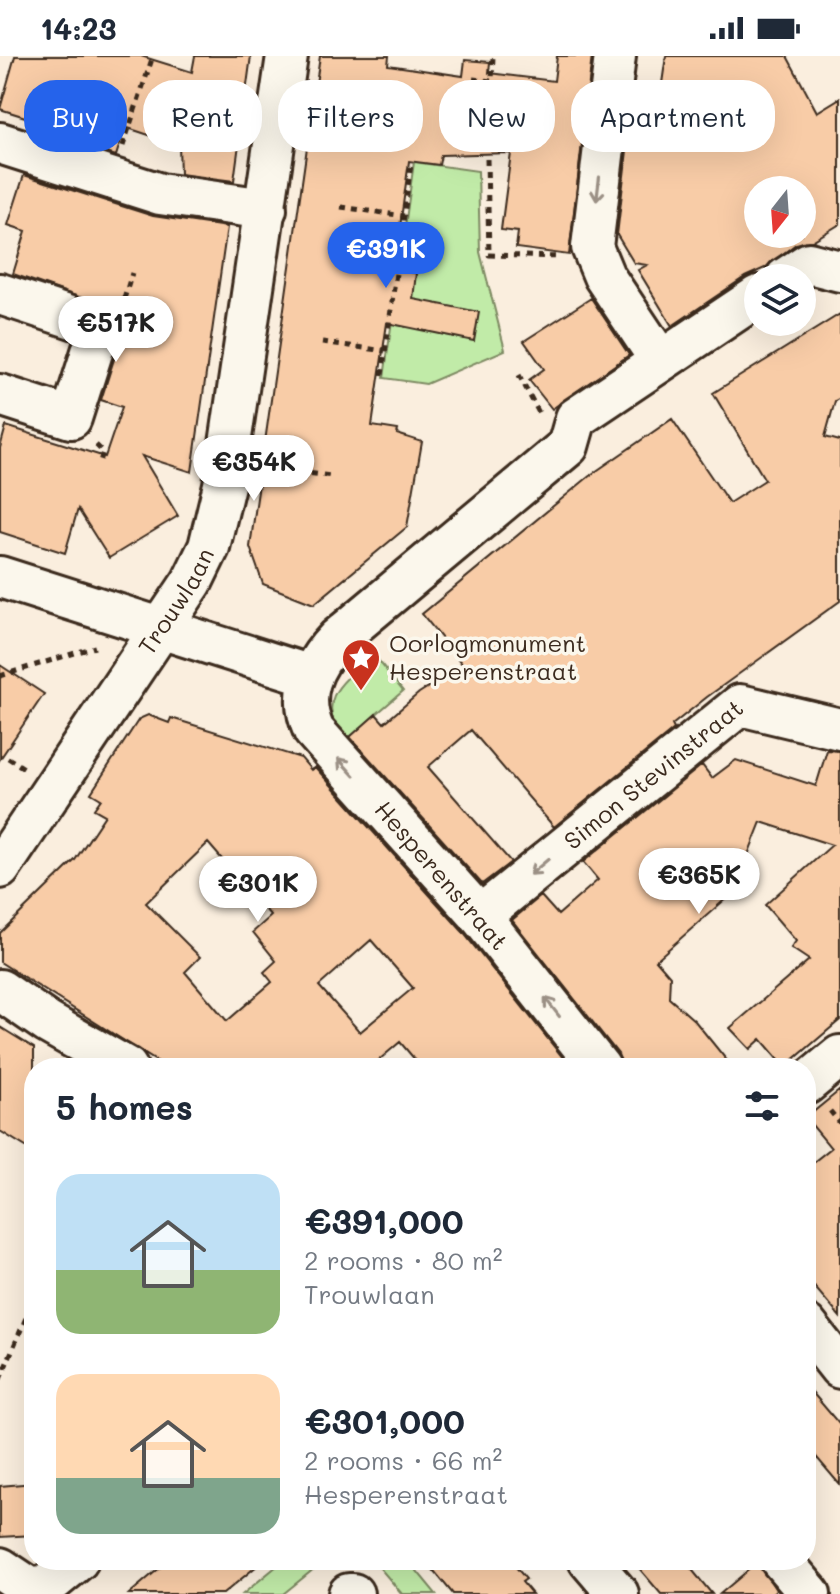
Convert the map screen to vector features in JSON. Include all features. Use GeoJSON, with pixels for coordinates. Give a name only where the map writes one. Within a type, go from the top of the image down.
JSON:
{"type":"FeatureCollection","features":[{"type":"Feature","properties":{"kind":"street","name":"Trouwlaan"},"geometry":{"type":"LineString","coordinates":[[0,868],[197,573],[217,521],[287,56]]}},
{"type":"Feature","properties":{"kind":"street"},"geometry":{"type":"LineString","coordinates":[[615,56],[593,236],[597,262],[660,360]]}},
{"type":"Feature","properties":{"kind":"street"},"geometry":{"type":"LineString","coordinates":[[4,156],[113,179],[173,196],[266,209]]}},
{"type":"Feature","properties":{"kind":"street"},"geometry":{"type":"LineString","coordinates":[[816,265],[840,271]]}},
{"type":"Feature","properties":{"kind":"street"},"geometry":{"type":"LineString","coordinates":[[0,294],[100,327],[71,418],[0,395]]}},
{"type":"Feature","properties":{"kind":"street"},"geometry":{"type":"LineString","coordinates":[[0,577],[311,676],[321,656],[337,639],[568,446],[576,418],[744,305]]}},
{"type":"Feature","properties":{"kind":"street","name":"Hesperenstraat"},"geometry":{"type":"LineString","coordinates":[[311,676],[306,709],[314,731],[480,916],[592,1058]]}},
{"type":"Feature","properties":{"kind":"street","name":"Simon Stevinstraat"},"geometry":{"type":"LineString","coordinates":[[480,916],[740,705],[839,725]]}},
{"type":"Feature","properties":{"kind":"street"},"geometry":{"type":"LineString","coordinates":[[0,990],[48,1023],[109,1058]]}},
{"type":"Feature","properties":{"kind":"street"},"geometry":{"type":"LineString","coordinates":[[816,1076],[840,1056]]}},
{"type":"Feature","properties":{"kind":"street"},"geometry":{"type":"LineString","coordinates":[[816,1338],[840,1368]]}},
{"type":"Feature","properties":{"kind":"street"},"geometry":{"type":"LineString","coordinates":[[0,1568],[38,1593],[66,1570]]}},
{"type":"Feature","properties":{"kind":"street"},"geometry":{"type":"LineString","coordinates":[[598,1570],[618,1594]]}},
{"type":"Feature","properties":{"kind":"street"},"geometry":{"type":"LineString","coordinates":[[790,1570],[810,1594]]}},
{"type":"Feature","properties":{"kind":"path"},"geometry":{"type":"LineString","coordinates":[[113,179],[153,56]]}},
{"type":"Feature","properties":{"kind":"path"},"geometry":{"type":"LineString","coordinates":[[473,79],[492,81],[493,56]]}},
{"type":"Feature","properties":{"kind":"path"},"geometry":{"type":"LineString","coordinates":[[487,159],[489,255],[532,254],[597,262]]}},
{"type":"Feature","properties":{"kind":"path"},"geometry":{"type":"LineString","coordinates":[[382,375],[411,164]]}},
{"type":"Feature","properties":{"kind":"path"},"geometry":{"type":"LineString","coordinates":[[341,207],[404,216]]}},
{"type":"Feature","properties":{"kind":"path"},"geometry":{"type":"LineString","coordinates":[[322,342],[385,351]]}},
{"type":"Feature","properties":{"kind":"path"},"geometry":{"type":"LineString","coordinates":[[299,472],[332,476]]}},
{"type":"Feature","properties":{"kind":"path"},"geometry":{"type":"LineString","coordinates":[[0,676],[100,646]]}},
{"type":"Feature","properties":{"kind":"path"},"geometry":{"type":"LineString","coordinates":[[0,1379],[24,1323]]}},
{"type":"Feature","properties":{"kind":"green space"},"geometry":{"type":"Polygon","coordinates":[[[414,162],[478,171],[480,252],[505,350],[426,384],[384,378],[414,162]]]}},
{"type":"Feature","properties":{"kind":"green space"},"geometry":{"type":"Polygon","coordinates":[[[374,655],[403,691],[345,741],[336,727],[332,703],[342,683],[374,655]]]}},
{"type":"Feature","properties":{"kind":"green space"},"geometry":{"type":"Polygon","coordinates":[[[272,1570],[313,1570],[283,1594],[243,1594],[272,1570]]]}},
{"type":"Feature","properties":{"kind":"green space"},"geometry":{"type":"Polygon","coordinates":[[[382,1570],[416,1570],[436,1594],[402,1594],[382,1570]]]}},
{"type":"Feature","properties":{"kind":"building"},"geometry":{"type":"Polygon","coordinates":[[[15,56],[141,56],[192,72],[195,56],[251,56],[248,80],[143,80],[143,133],[127,128],[127,80],[24,80],[24,117],[0,109],[15,56]]]}},
{"type":"Feature","properties":{"kind":"building"},"geometry":{"type":"Polygon","coordinates":[[[320,56],[389,56],[388,65],[463,76],[465,60],[490,62],[489,73],[546,80],[439,80],[439,152],[555,152],[557,56],[592,56],[589,80],[571,80],[571,152],[581,152],[569,255],[516,248],[518,232],[501,230],[511,153],[441,155],[439,165],[409,161],[394,270],[416,273],[413,299],[479,312],[474,341],[387,323],[372,426],[398,430],[397,434],[422,442],[407,527],[314,604],[263,584],[250,547],[306,152],[423,152],[423,80],[317,80],[320,56]]]}},
{"type":"Feature","properties":{"kind":"building"},"geometry":{"type":"Polygon","coordinates":[[[666,56],[787,56],[817,112],[840,98],[840,224],[816,239],[816,176],[744,176],[744,248],[791,248],[770,264],[744,264],[744,278],[672,326],[638,270],[647,265],[634,263],[617,235],[627,152],[775,152],[775,80],[662,80],[666,56]]]}},
{"type":"Feature","properties":{"kind":"building"},"geometry":{"type":"Polygon","coordinates":[[[179,152],[238,152],[234,181],[180,174],[179,152]]]}},
{"type":"Feature","properties":{"kind":"building"},"geometry":{"type":"Polygon","coordinates":[[[24,175],[153,216],[227,227],[192,472],[142,456],[178,516],[109,558],[78,509],[65,553],[0,532],[0,448],[6,426],[105,457],[122,407],[101,400],[122,334],[124,313],[13,274],[26,231],[8,225],[24,175]]]}},
{"type":"Feature","properties":{"kind":"building"},"geometry":{"type":"Polygon","coordinates":[[[591,298],[629,355],[552,409],[529,380],[544,369],[524,341],[591,298]]]}},
{"type":"Feature","properties":{"kind":"building"},"geometry":{"type":"Polygon","coordinates":[[[840,314],[840,398],[835,401],[825,437],[840,441],[840,601],[707,697],[672,725],[674,729],[554,827],[471,730],[428,767],[511,862],[482,884],[350,737],[376,714],[384,723],[419,693],[463,665],[422,614],[592,474],[672,419],[729,503],[765,480],[713,393],[805,336],[816,336],[816,329],[840,314]]]}},
{"type":"Feature","properties":{"kind":"building"},"geometry":{"type":"Polygon","coordinates":[[[0,665],[44,694],[0,759],[0,665]]]}},
{"type":"Feature","properties":{"kind":"building"},"geometry":{"type":"Polygon","coordinates":[[[148,715],[169,723],[171,718],[301,758],[311,770],[315,767],[462,931],[563,1058],[414,1058],[400,1042],[381,1058],[151,1058],[0,962],[0,933],[75,860],[105,815],[94,809],[101,799],[91,793],[139,719],[148,715]],[[208,843],[146,903],[200,957],[185,972],[227,1021],[272,982],[264,972],[276,961],[253,932],[271,916],[208,843]],[[371,940],[319,986],[360,1032],[413,988],[371,940]]]}},
{"type":"Feature","properties":{"kind":"building"},"geometry":{"type":"Polygon","coordinates":[[[827,750],[840,751],[840,1020],[796,1058],[777,1058],[761,1039],[750,1049],[730,1028],[809,960],[791,948],[796,941],[765,905],[832,845],[761,822],[744,865],[753,875],[656,960],[670,976],[669,998],[695,1021],[725,1058],[619,1058],[512,920],[541,896],[558,915],[598,880],[583,862],[702,765],[712,778],[736,760],[816,786],[827,750]]]}},
{"type":"Feature","properties":{"kind":"building"},"geometry":{"type":"Polygon","coordinates":[[[0,1027],[34,1048],[34,1058],[24,1058],[24,1146],[0,1131],[0,1027]]]}},
{"type":"Feature","properties":{"kind":"building"},"geometry":{"type":"Polygon","coordinates":[[[840,1090],[840,1317],[816,1289],[816,1160],[831,1148],[816,1130],[816,1110],[840,1090]]]}},
{"type":"Feature","properties":{"kind":"building"},"geometry":{"type":"Polygon","coordinates":[[[816,1397],[840,1425],[840,1485],[816,1457],[816,1397]]]}},
{"type":"Feature","properties":{"kind":"building"},"geometry":{"type":"Polygon","coordinates":[[[24,1484],[24,1536],[0,1537],[0,1486],[24,1484]]]}},
{"type":"Feature","properties":{"kind":"building"},"geometry":{"type":"Polygon","coordinates":[[[157,1570],[252,1570],[223,1594],[129,1594],[157,1570]]]}},
{"type":"Feature","properties":{"kind":"building"},"geometry":{"type":"Polygon","coordinates":[[[433,1570],[518,1570],[526,1579],[522,1582],[532,1594],[453,1594],[433,1570]]]}},
{"type":"Feature","properties":{"kind":"building"},"geometry":{"type":"Polygon","coordinates":[[[641,1570],[692,1570],[712,1594],[661,1594],[641,1570]]]}},
{"type":"Feature","properties":{"kind":"building"},"geometry":{"type":"Polygon","coordinates":[[[748,1570],[763,1570],[776,1590],[771,1594],[720,1594],[748,1570]]]}},
{"type":"Feature","properties":{"kind":"place","name":"Oorlogmonument Hesperenstraat"},"geometry":{"type":"Point","coordinates":[361,692]}}]}
